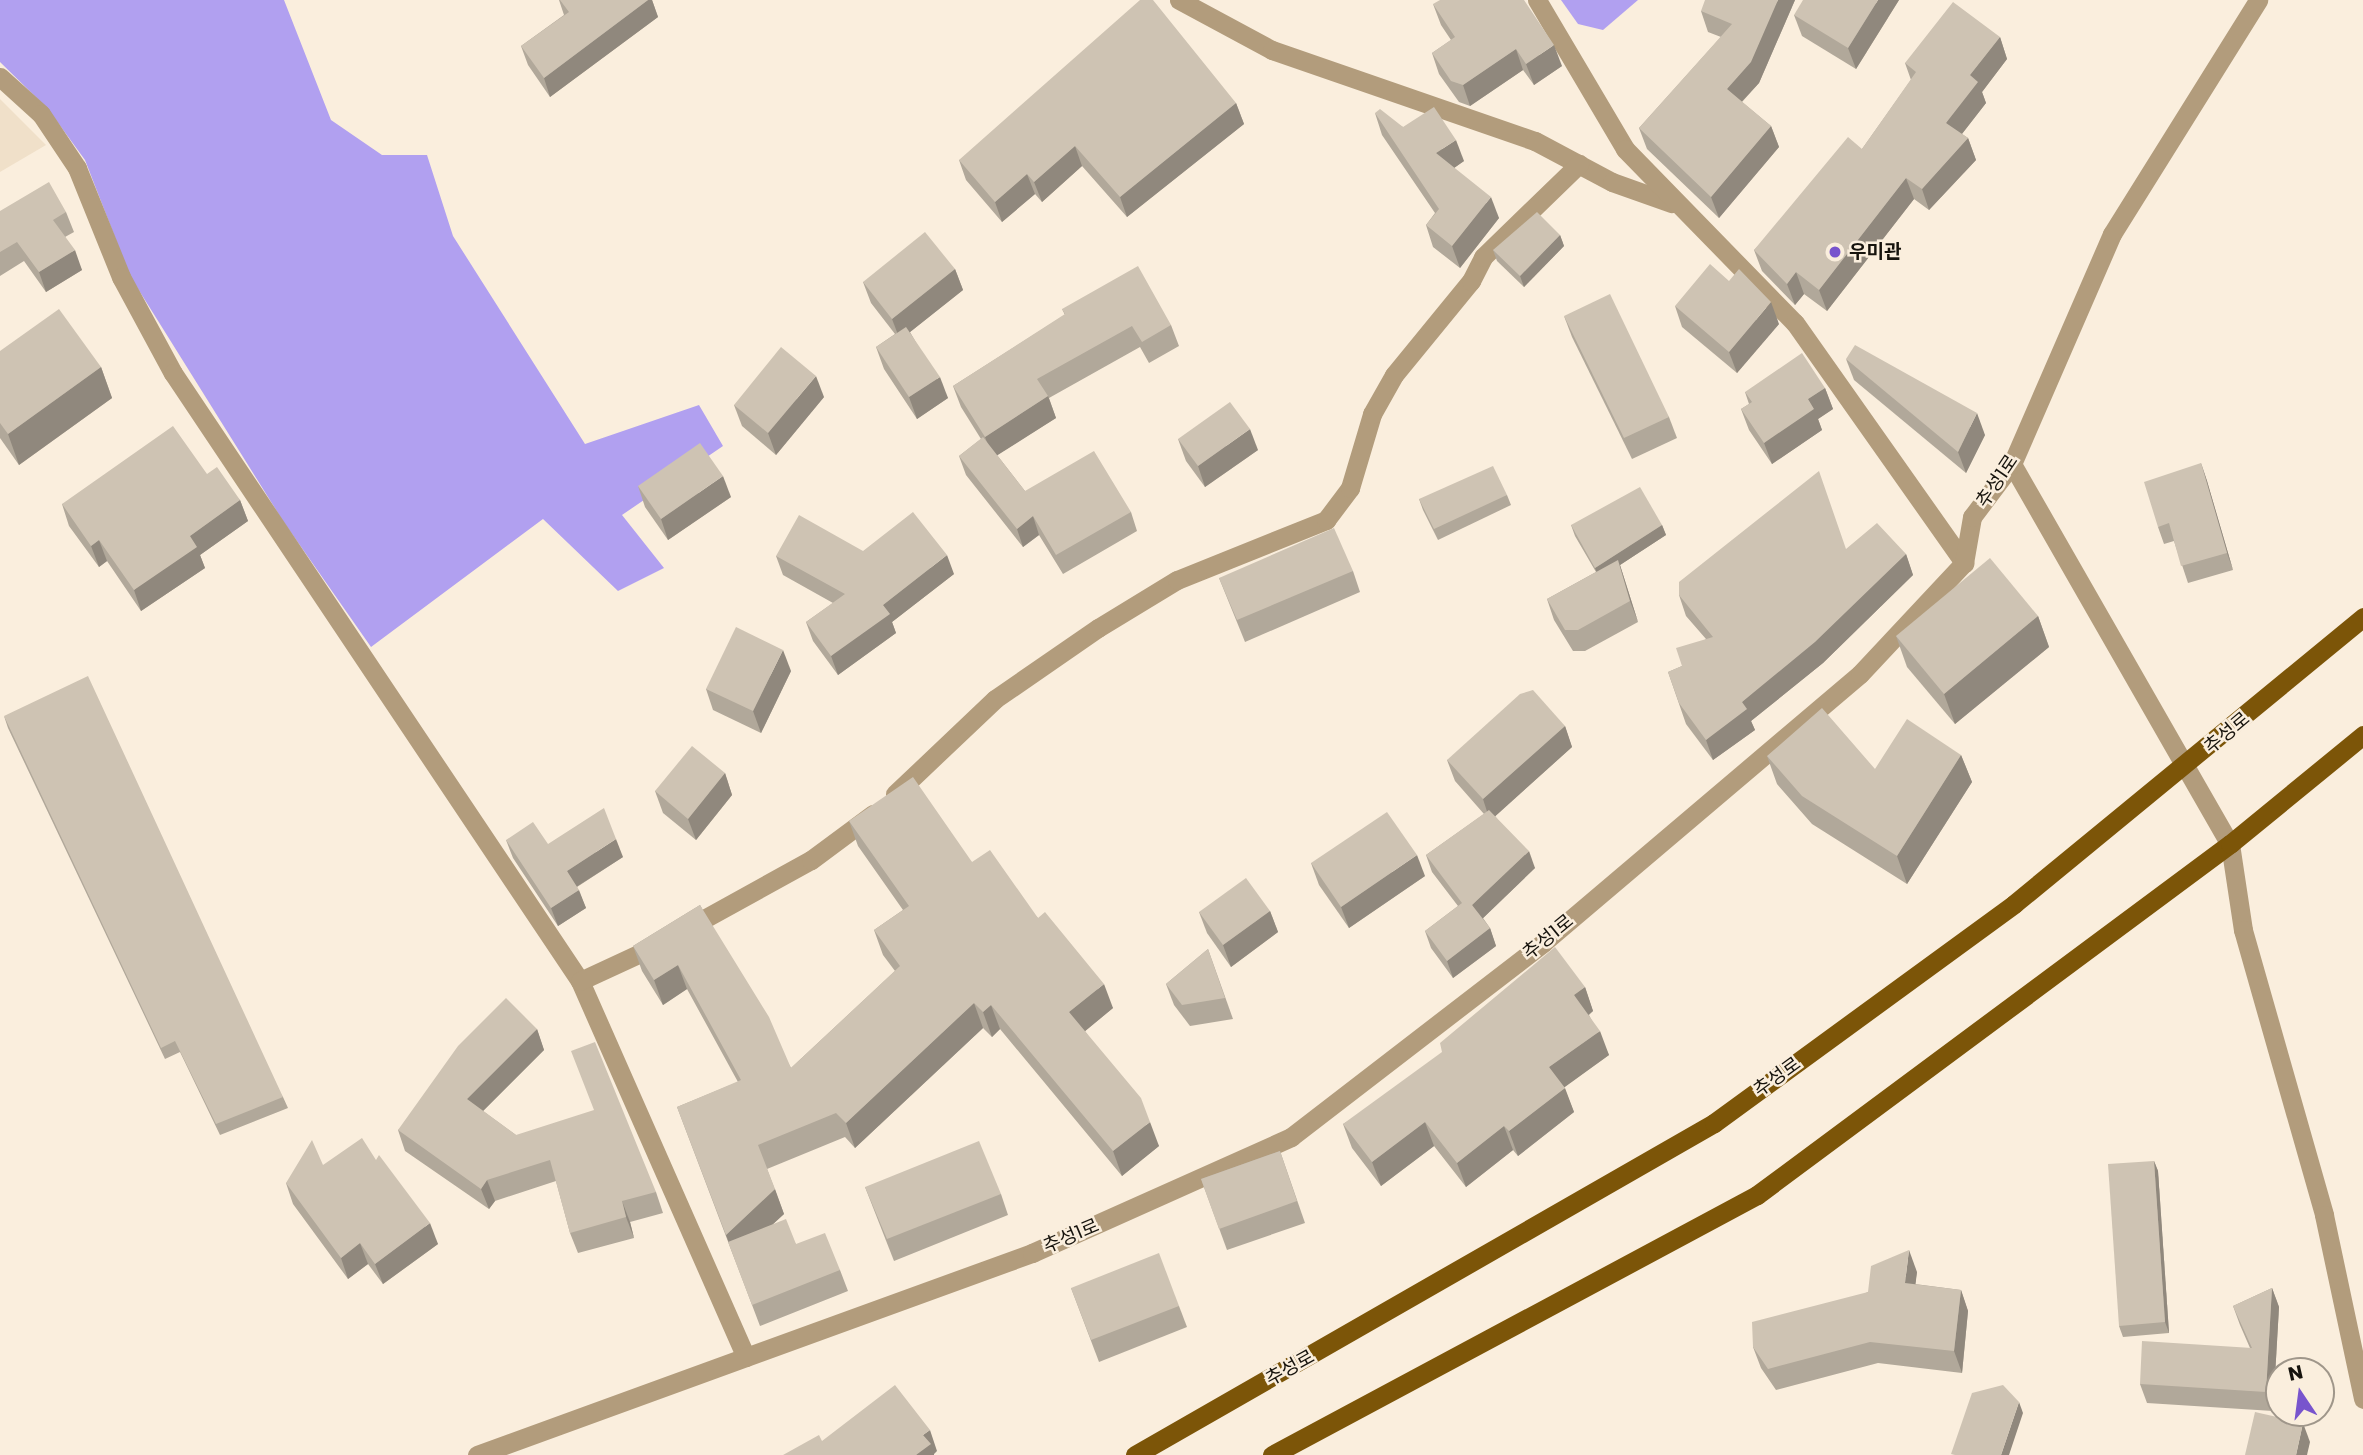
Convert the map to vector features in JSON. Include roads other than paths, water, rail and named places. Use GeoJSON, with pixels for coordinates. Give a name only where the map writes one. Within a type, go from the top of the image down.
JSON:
{"type":"FeatureCollection","features":[{"type":"Feature","properties":{"kind":"main road","name":"추성로"},"geometry":{"type":"LineString","coordinates":[[1135,1455],[1714,1123],[2014,904],[2185,769],[2363,617]]}},
{"type":"Feature","properties":{"kind":"main road"},"geometry":{"type":"LineString","coordinates":[[1272,1455],[1756,1195],[2230,844],[2363,735]]}},
{"type":"Feature","properties":{"kind":"street"},"geometry":{"type":"LineString","coordinates":[[1178,0],[1272,50],[1535,141],[1579,164],[1677,205]]}},
{"type":"Feature","properties":{"kind":"street"},"geometry":{"type":"LineString","coordinates":[[1538,0],[1625,149],[1795,323],[1964,563]]}},
{"type":"Feature","properties":{"kind":"street","name":"추성1로"},"geometry":{"type":"LineString","coordinates":[[477,1455],[1032,1253],[1291,1137],[1544,942],[1839,692],[1964,563],[1972,517],[2012,464],[2112,234],[2258,0]]}},
{"type":"Feature","properties":{"kind":"street"},"geometry":{"type":"LineString","coordinates":[[0,77],[41,114],[77,168],[121,277],[173,373],[580,981],[746,1357]]}},
{"type":"Feature","properties":{"kind":"street"},"geometry":{"type":"LineString","coordinates":[[580,981],[811,860],[874,813],[995,699],[1098,628],[1177,580],[1314,530],[1350,488],[1372,414],[1394,375],[1471,281],[1483,257],[1579,164]]}},
{"type":"Feature","properties":{"kind":"street"},"geometry":{"type":"LineString","coordinates":[[2012,464],[2230,844],[2243,930],[2324,1215],[2363,1399]]}},
{"type":"Feature","properties":{"kind":"place","name":"우미관"},"geometry":{"type":"Point","coordinates":[1835,252]}}]}
